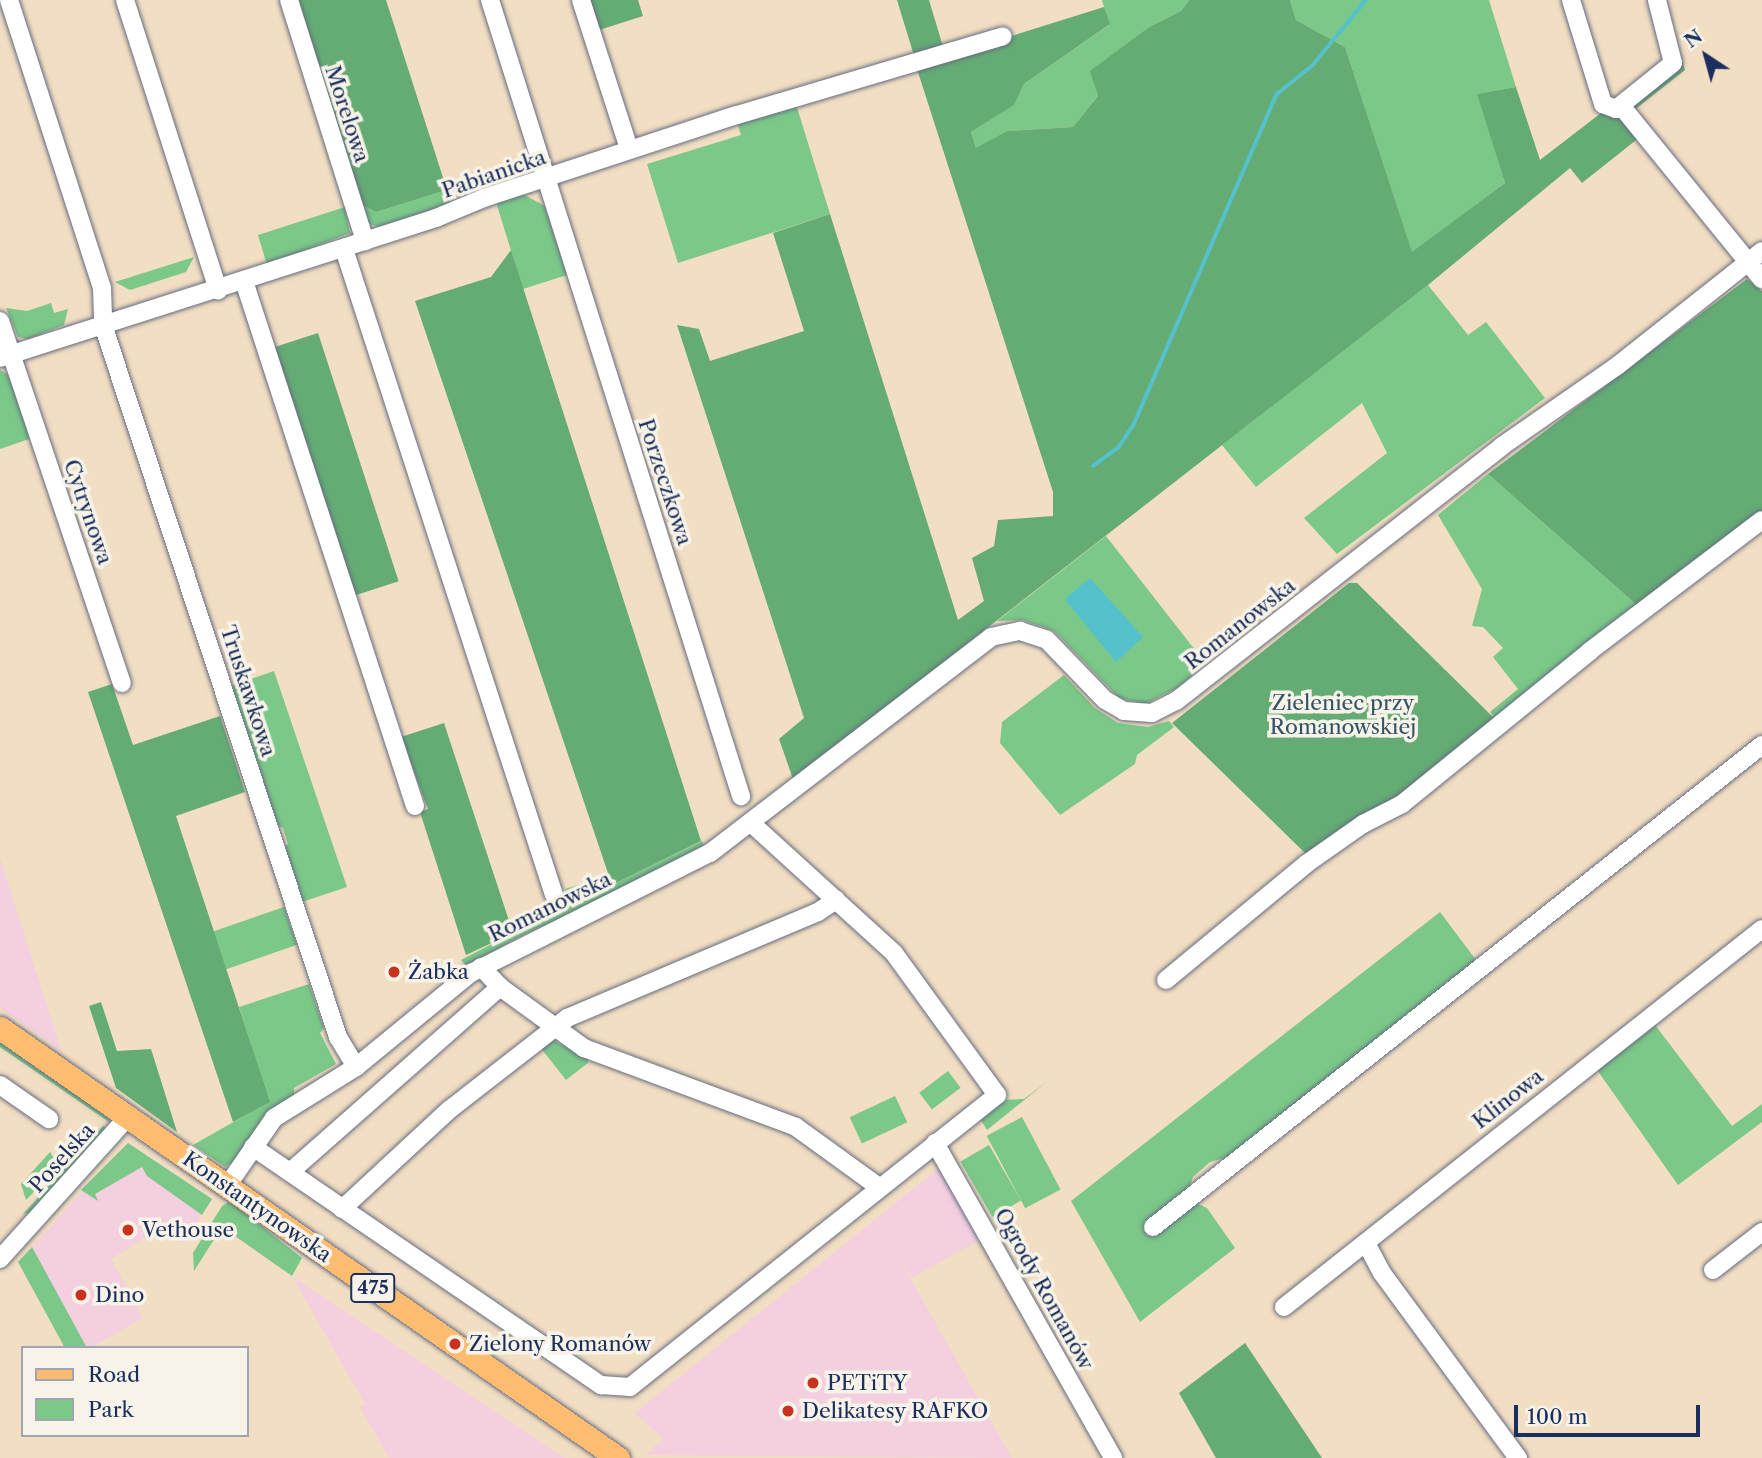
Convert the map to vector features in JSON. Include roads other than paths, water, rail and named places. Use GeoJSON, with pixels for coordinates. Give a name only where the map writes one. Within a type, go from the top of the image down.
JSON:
{"type":"FeatureCollection","features":[{"type":"Feature","properties":{"kind":"main road","name":"Konstantynowska"},"geometry":{"type":"LineString","coordinates":[[0,1028],[618,1458]]}},
{"type":"Feature","properties":{"kind":"street","name":"Truskawkowa"},"geometry":{"type":"LineString","coordinates":[[9,0],[102,288],[103,325],[338,1037],[356,1067]]}},
{"type":"Feature","properties":{"kind":"street"},"geometry":{"type":"LineString","coordinates":[[125,0],[218,290]]}},
{"type":"Feature","properties":{"kind":"street","name":"Morelowa"},"geometry":{"type":"LineString","coordinates":[[289,0],[365,242]]}},
{"type":"Feature","properties":{"kind":"street","name":"Porzeczkowa"},"geometry":{"type":"LineString","coordinates":[[490,0],[741,796]]}},
{"type":"Feature","properties":{"kind":"street"},"geometry":{"type":"LineString","coordinates":[[581,0],[629,149]]}},
{"type":"Feature","properties":{"kind":"street"},"geometry":{"type":"LineString","coordinates":[[1570,0],[1603,104],[1616,108],[1755,257],[1762,279]]}},
{"type":"Feature","properties":{"kind":"street"},"geometry":{"type":"LineString","coordinates":[[1616,108],[1673,63],[1657,0]]}},
{"type":"Feature","properties":{"kind":"street","name":"Pabianicka"},"geometry":{"type":"LineString","coordinates":[[5,356],[344,249],[484,198],[545,181],[629,149],[1003,36]]}},
{"type":"Feature","properties":{"kind":"street"},"geometry":{"type":"LineString","coordinates":[[344,249],[554,895]]}},
{"type":"Feature","properties":{"kind":"street","name":"Romanowska"},"geometry":{"type":"LineString","coordinates":[[228,1186],[253,1147],[282,1111],[356,1067],[481,967],[691,864],[751,823],[958,660],[1002,633],[1025,631],[1047,640],[1118,709],[1141,714],[1164,709],[1755,257]]}},
{"type":"Feature","properties":{"kind":"street"},"geometry":{"type":"LineString","coordinates":[[244,281],[415,806]]}},
{"type":"Feature","properties":{"kind":"street","name":"Cytrynowa"},"geometry":{"type":"LineString","coordinates":[[0,321],[5,356],[121,683]]}},
{"type":"Feature","properties":{"kind":"street"},"geometry":{"type":"LineString","coordinates":[[1166,980],[1306,864],[1363,824],[1402,804],[1590,651],[1762,520]]}},
{"type":"Feature","properties":{"kind":"street"},"geometry":{"type":"LineString","coordinates":[[1153,1227],[1762,746]]}},
{"type":"Feature","properties":{"kind":"street"},"geometry":{"type":"LineString","coordinates":[[253,1147],[601,1385],[619,1389],[636,1383],[855,1211],[879,1187],[997,1095],[894,953],[751,823]]}},
{"type":"Feature","properties":{"kind":"street"},"geometry":{"type":"LineString","coordinates":[[342,1209],[450,1110],[567,1017],[818,912],[835,900]]}},
{"type":"Feature","properties":{"kind":"street","name":"Klinowa"},"geometry":{"type":"LineString","coordinates":[[1284,1307],[1762,929]]}},
{"type":"Feature","properties":{"kind":"street"},"geometry":{"type":"LineString","coordinates":[[481,967],[500,988],[584,1048],[796,1128],[879,1187]]}},
{"type":"Feature","properties":{"kind":"street"},"geometry":{"type":"LineString","coordinates":[[290,1172],[406,1065],[500,988]]}},
{"type":"Feature","properties":{"kind":"street"},"geometry":{"type":"LineString","coordinates":[[0,1085],[49,1119]]}},
{"type":"Feature","properties":{"kind":"street","name":"Poselska"},"geometry":{"type":"LineString","coordinates":[[0,1259],[128,1117]]}},
{"type":"Feature","properties":{"kind":"street","name":"Ogrody Romanów"},"geometry":{"type":"LineString","coordinates":[[935,1143],[1113,1458]]}},
{"type":"Feature","properties":{"kind":"street"},"geometry":{"type":"LineString","coordinates":[[1713,1270],[1762,1232]]}},
{"type":"Feature","properties":{"kind":"street"},"geometry":{"type":"LineString","coordinates":[[1366,1243],[1382,1273],[1518,1458]]}},
{"type":"Feature","properties":{"kind":"water"},"geometry":{"type":"Polygon","coordinates":[[[1090,578],[1143,637],[1116,662],[1067,602],[1066,598],[1090,578]]]}},
{"type":"Feature","properties":{"kind":"waterway"},"geometry":{"type":"LineString","coordinates":[[1093,466],[1118,448],[1133,426],[1277,94],[1312,66],[1366,0]]}},
{"type":"Feature","properties":{"kind":"place","name":"Żabka"},"geometry":{"type":"Point","coordinates":[394,972]}},
{"type":"Feature","properties":{"kind":"place","name":"Vethouse"},"geometry":{"type":"Point","coordinates":[128,1230]}},
{"type":"Feature","properties":{"kind":"place","name":"Dino"},"geometry":{"type":"Point","coordinates":[81,1295]}},
{"type":"Feature","properties":{"kind":"place","name":"Zielony Romanów"},"geometry":{"type":"Point","coordinates":[455,1344]}},
{"type":"Feature","properties":{"kind":"place","name":"PETiTY"},"geometry":{"type":"Point","coordinates":[813,1383]}},
{"type":"Feature","properties":{"kind":"place","name":"Delikatesy RAFKO"},"geometry":{"type":"Point","coordinates":[788,1411]}},
{"type":"Feature","properties":{"kind":"park label","name":"Zieleniec przy Romanowskiej"},"geometry":{"type":"Point","coordinates":[1343,715]}}]}
